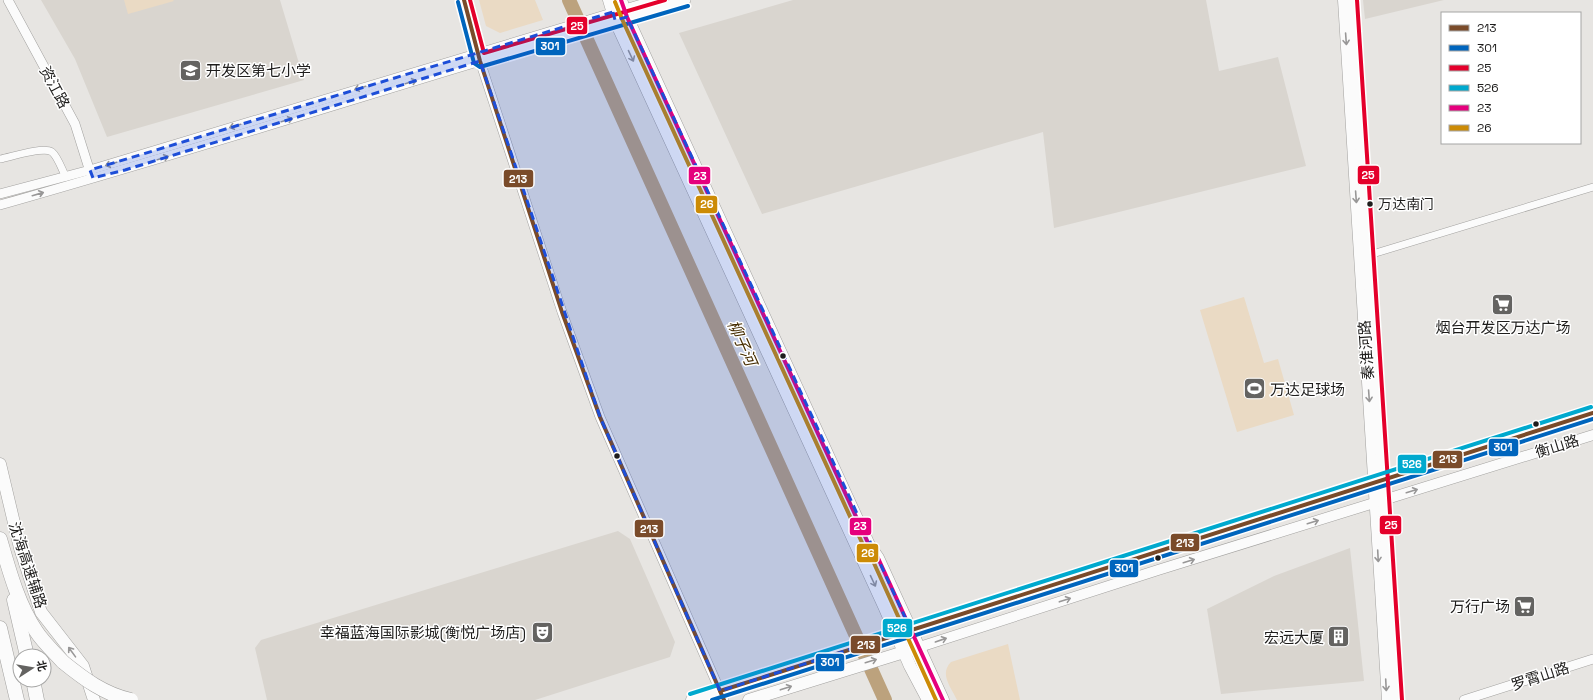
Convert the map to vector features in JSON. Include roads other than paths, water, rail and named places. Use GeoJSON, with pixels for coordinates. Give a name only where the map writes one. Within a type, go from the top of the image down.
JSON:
{"type":"FeatureCollection","features":[{"type":"Feature","properties":{"kind":"highway"},"geometry":{"type":"LineString","coordinates":[[0,540],[25,648]]}},
{"type":"Feature","properties":{"kind":"highway"},"geometry":{"type":"LineString","coordinates":[[0,540],[9,570],[36,632],[62,662],[91,684],[118,697],[131,700]]}},
{"type":"Feature","properties":{"kind":"highway"},"geometry":{"type":"LineString","coordinates":[[0,628],[17,700]]}},
{"type":"Feature","properties":{"kind":"highway"},"geometry":{"type":"LineString","coordinates":[[34,688],[37,700]]}},
{"type":"Feature","properties":{"kind":"main road"},"geometry":{"type":"LineString","coordinates":[[609,0],[896,635],[928,700]]}},
{"type":"Feature","properties":{"kind":"main road","name":"秦淮河路"},"geometry":{"type":"LineString","coordinates":[[1343,0],[1379,482]]}},
{"type":"Feature","properties":{"kind":"main road","name":"秦淮河路"},"geometry":{"type":"LineString","coordinates":[[1352,0],[1368,255],[1380,501],[1387,700]]}},
{"type":"Feature","properties":{"kind":"main road"},"geometry":{"type":"LineString","coordinates":[[615,14],[866,538],[878,558],[943,700]]}},
{"type":"Feature","properties":{"kind":"main road","name":"衡山路"},"geometry":{"type":"LineString","coordinates":[[896,635],[1593,413]]}},
{"type":"Feature","properties":{"kind":"main road","name":"衡山路"},"geometry":{"type":"LineString","coordinates":[[904,652],[1158,570],[1593,435]]}},
{"type":"Feature","properties":{"kind":"main road","name":"沈海高速辅路"},"geometry":{"type":"LineString","coordinates":[[0,464],[20,548],[42,612],[82,666],[94,700]]}},
{"type":"Feature","properties":{"kind":"main road","name":"秦淮河路"},"geometry":{"type":"LineString","coordinates":[[1380,501],[1396,700]]}},
{"type":"Feature","properties":{"kind":"main road"},"geometry":{"type":"LineString","coordinates":[[692,700],[722,696],[844,651],[896,635]]}},
{"type":"Feature","properties":{"kind":"main road"},"geometry":{"type":"LineString","coordinates":[[749,700],[904,652]]}},
{"type":"Feature","properties":{"kind":"street","name":"资江路"},"geometry":{"type":"LineString","coordinates":[[8,0],[75,124],[91,174]]}},
{"type":"Feature","properties":{"kind":"street"},"geometry":{"type":"LineString","coordinates":[[464,0],[478,57],[562,312],[600,417],[722,696]]}},
{"type":"Feature","properties":{"kind":"street"},"geometry":{"type":"LineString","coordinates":[[0,204],[91,174],[560,33],[655,0]]}},
{"type":"Feature","properties":{"kind":"street"},"geometry":{"type":"LineString","coordinates":[[615,14],[686,0]]}},
{"type":"Feature","properties":{"kind":"street"},"geometry":{"type":"LineString","coordinates":[[0,159],[39,151],[48,151],[54,155],[66,177]]}},
{"type":"Feature","properties":{"kind":"street"},"geometry":{"type":"LineString","coordinates":[[0,194],[66,177],[91,174]]}},
{"type":"Feature","properties":{"kind":"street"},"geometry":{"type":"LineString","coordinates":[[1368,255],[1593,187]]}},
{"type":"Feature","properties":{"kind":"street","name":"罗霄山路"},"geometry":{"type":"LineString","coordinates":[[1464,700],[1593,659]]}},
{"type":"Feature","properties":{"kind":"waterway","name":"柳子河"},"geometry":{"type":"LineString","coordinates":[[569,0],[885,700]]}},
{"type":"Feature","properties":{"kind":"place","name":"开发区第七小学"},"geometry":{"type":"Point","coordinates":[190,70]}},
{"type":"Feature","properties":{"kind":"place","name":"万达南门"},"geometry":{"type":"Point","coordinates":[1370,204]}},
{"type":"Feature","properties":{"kind":"place","name":"烟台开发区万达广场"},"geometry":{"type":"Point","coordinates":[1503,304]}},
{"type":"Feature","properties":{"kind":"place","name":"万达足球场"},"geometry":{"type":"Point","coordinates":[1255,389]}},
{"type":"Feature","properties":{"kind":"place","name":"万行广场"},"geometry":{"type":"Point","coordinates":[1525,606]}},
{"type":"Feature","properties":{"kind":"place","name":"幸福蓝海国际影城(衡悦广场店)"},"geometry":{"type":"Point","coordinates":[542,632]}},
{"type":"Feature","properties":{"kind":"place","name":"宏远大厦"},"geometry":{"type":"Point","coordinates":[1339,637]}}]}
